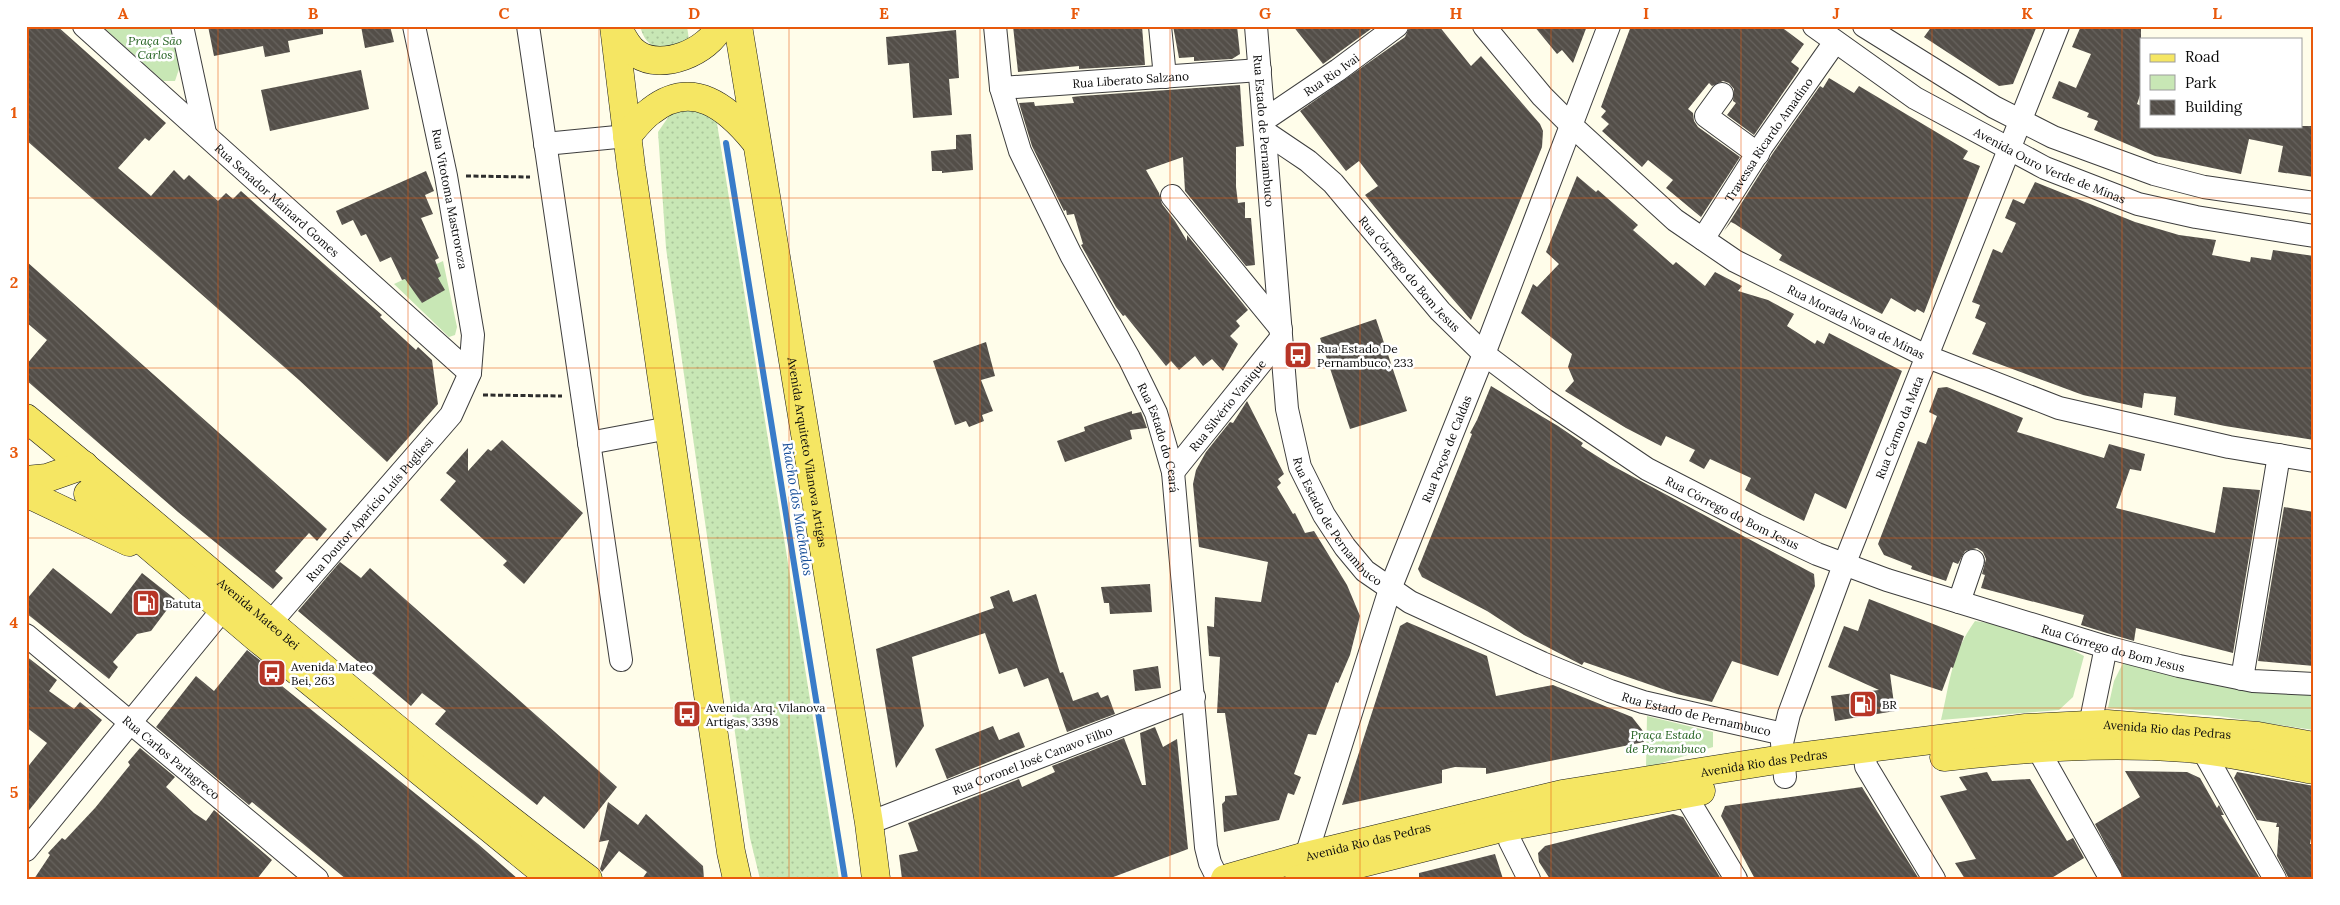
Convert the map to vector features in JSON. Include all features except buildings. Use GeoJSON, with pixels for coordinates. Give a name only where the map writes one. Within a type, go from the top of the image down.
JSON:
{"type":"FeatureCollection","features":[{"type":"Feature","properties":{"kind":"main road"},"geometry":{"type":"LineString","coordinates":[[615,26],[634,53],[654,61],[682,56],[695,51],[708,42],[720,26]]}},
{"type":"Feature","properties":{"kind":"main road"},"geometry":{"type":"LineString","coordinates":[[615,26],[627,136],[668,428],[731,852],[737,879]]}},
{"type":"Feature","properties":{"kind":"main road","name":"Avenida Arquiteto Vilanova Artigas"},"geometry":{"type":"LineString","coordinates":[[738,26],[755,141],[777,257],[869,823],[876,879]]}},
{"type":"Feature","properties":{"kind":"main road"},"geometry":{"type":"LineString","coordinates":[[627,136],[650,111],[667,101],[695,98],[720,105],[729,112],[755,141]]}},
{"type":"Feature","properties":{"kind":"main road","name":"Avenida Mateo Bei"},"geometry":{"type":"LineString","coordinates":[[26,418],[161,557],[229,602]]}},
{"type":"Feature","properties":{"kind":"main road","name":"Avenida Mateo Bei"},"geometry":{"type":"LineString","coordinates":[[26,441],[73,468],[552,879]]}},
{"type":"Feature","properties":{"kind":"main road"},"geometry":{"type":"LineString","coordinates":[[26,480],[48,478],[73,468]]}},
{"type":"Feature","properties":{"kind":"main road"},"geometry":{"type":"LineString","coordinates":[[26,493],[161,557]]}},
{"type":"Feature","properties":{"kind":"main road","name":"Avenida Mateo Bei"},"geometry":{"type":"LineString","coordinates":[[263,630],[588,879]]}},
{"type":"Feature","properties":{"kind":"main road","name":"Avenida Rio das Pedras"},"geometry":{"type":"LineString","coordinates":[[1225,879],[1304,870],[1504,817],[1683,784],[1784,756],[1865,757],[2031,737],[2090,725],[2107,724],[2197,741],[2314,770]]}},
{"type":"Feature","properties":{"kind":"main road","name":"Avenida Rio das Pedras"},"geometry":{"type":"LineString","coordinates":[[2031,737],[2109,745],[2258,736],[2314,746]]}},
{"type":"Feature","properties":{"kind":"main road"},"geometry":{"type":"LineString","coordinates":[[724,879],[731,852]]}},
{"type":"Feature","properties":{"kind":"street","name":"Rua Senador Mainard Gomes"},"geometry":{"type":"LineString","coordinates":[[84,26],[470,373]]}},
{"type":"Feature","properties":{"kind":"street"},"geometry":{"type":"LineString","coordinates":[[182,26],[205,133]]}},
{"type":"Feature","properties":{"kind":"street","name":"Rua Vitotoma Mastroroza"},"geometry":{"type":"LineString","coordinates":[[414,26],[430,93],[446,176],[473,336],[470,373]]}},
{"type":"Feature","properties":{"kind":"street"},"geometry":{"type":"LineString","coordinates":[[528,26],[621,660]]}},
{"type":"Feature","properties":{"kind":"street","name":"Rua Estado do Ceará"},"geometry":{"type":"LineString","coordinates":[[996,26],[1001,88],[1020,151],[1071,255],[1129,358],[1156,413],[1173,472],[1206,847],[1210,862],[1218,879]]}},
{"type":"Feature","properties":{"kind":"street"},"geometry":{"type":"LineString","coordinates":[[1160,26],[1165,77]]}},
{"type":"Feature","properties":{"kind":"street","name":"Rua Estado de Pernambuco"},"geometry":{"type":"LineString","coordinates":[[1256,26],[1287,409],[1300,467],[1324,515],[1345,547],[1365,571],[1410,602],[1586,682],[1784,756]]}},
{"type":"Feature","properties":{"kind":"street","name":"Rua Rio Ivai"},"geometry":{"type":"LineString","coordinates":[[1264,126],[1397,26]]}},
{"type":"Feature","properties":{"kind":"street","name":"Rua Morada Nova de Minas"},"geometry":{"type":"LineString","coordinates":[[1484,26],[1542,96],[1571,125],[1675,220],[1735,260],[1928,357],[2059,408],[2229,447],[2314,460]]}},
{"type":"Feature","properties":{"kind":"street","name":"Rua Poços de Caldas"},"geometry":{"type":"LineString","coordinates":[[1304,870],[1390,589],[1484,354],[1609,26]]}},
{"type":"Feature","properties":{"kind":"street","name":"Avenida Ouro Verde de Minas"},"geometry":{"type":"LineString","coordinates":[[1814,26],[1915,98],[2045,168],[2138,204],[2196,217],[2314,236]]}},
{"type":"Feature","properties":{"kind":"street"},"geometry":{"type":"LineString","coordinates":[[1864,26],[1994,108],[2053,137],[2154,174],[2204,187],[2314,202]]}},
{"type":"Feature","properties":{"kind":"street","name":"Rua Carmo da Mata"},"geometry":{"type":"LineString","coordinates":[[1784,756],[1844,565],[2011,150],[2058,26]]}},
{"type":"Feature","properties":{"kind":"street","name":"Travessa Ricardo Amadino"},"geometry":{"type":"LineString","coordinates":[[1703,239],[1758,154],[1835,42]]}},
{"type":"Feature","properties":{"kind":"street","name":"Rua Liberato Salzano"},"geometry":{"type":"LineString","coordinates":[[1001,88],[1260,70]]}},
{"type":"Feature","properties":{"kind":"street"},"geometry":{"type":"LineString","coordinates":[[1722,94],[1706,116],[1758,154]]}},
{"type":"Feature","properties":{"kind":"street","name":"Rua Córrego do Bom Jesus"},"geometry":{"type":"LineString","coordinates":[[1264,126],[1333,183],[1440,311],[1484,354],[1545,400],[1647,469],[1756,525],[1844,565],[2106,647],[2179,666],[2242,679],[2314,684]]}},
{"type":"Feature","properties":{"kind":"street"},"geometry":{"type":"LineString","coordinates":[[545,144],[627,136]]}},
{"type":"Feature","properties":{"kind":"street"},"geometry":{"type":"LineString","coordinates":[[1172,196],[1281,334]]}},
{"type":"Feature","properties":{"kind":"street","name":"Rua Silvério Vanique"},"geometry":{"type":"LineString","coordinates":[[1173,472],[1281,334]]}},
{"type":"Feature","properties":{"kind":"street","name":"Rua Doutor Aparício Luís Pugliesi"},"geometry":{"type":"LineString","coordinates":[[263,630],[451,415],[470,373]]}},
{"type":"Feature","properties":{"kind":"street"},"geometry":{"type":"LineString","coordinates":[[589,443],[668,428]]}},
{"type":"Feature","properties":{"kind":"street"},"geometry":{"type":"LineString","coordinates":[[2242,679],[2279,455]]}},
{"type":"Feature","properties":{"kind":"street"},"geometry":{"type":"LineString","coordinates":[[1959,602],[1973,561]]}},
{"type":"Feature","properties":{"kind":"street"},"geometry":{"type":"LineString","coordinates":[[26,850],[229,602]]}},
{"type":"Feature","properties":{"kind":"street","name":"Rua Carlos Parlagreco"},"geometry":{"type":"LineString","coordinates":[[26,635],[317,879]]}},
{"type":"Feature","properties":{"kind":"street"},"geometry":{"type":"LineString","coordinates":[[2090,725],[2106,647]]}},
{"type":"Feature","properties":{"kind":"street","name":"Rua Coronel José Canavo Filho"},"geometry":{"type":"LineString","coordinates":[[869,823],[1194,697]]}},
{"type":"Feature","properties":{"kind":"street"},"geometry":{"type":"LineString","coordinates":[[2031,737],[2111,879]]}},
{"type":"Feature","properties":{"kind":"street"},"geometry":{"type":"LineString","coordinates":[[2197,741],[2275,879]]}},
{"type":"Feature","properties":{"kind":"street"},"geometry":{"type":"LineString","coordinates":[[1865,757],[1934,879]]}},
{"type":"Feature","properties":{"kind":"street"},"geometry":{"type":"LineString","coordinates":[[1683,784],[1736,879]]}},
{"type":"Feature","properties":{"kind":"street"},"geometry":{"type":"LineString","coordinates":[[1504,817],[1510,841],[1529,879]]}},
{"type":"Feature","properties":{"kind":"path"},"geometry":{"type":"LineString","coordinates":[[446,176],[550,177]]}},
{"type":"Feature","properties":{"kind":"path"},"geometry":{"type":"LineString","coordinates":[[461,394],[582,397]]}},
{"type":"Feature","properties":{"kind":"green space","name":"Praça São Carlos"},"geometry":{"type":"Polygon","coordinates":[[[102,26],[171,26],[180,66],[175,81],[163,81],[102,26]]]}},
{"type":"Feature","properties":{"kind":"green space"},"geometry":{"type":"Polygon","coordinates":[[[640,26],[687,26],[690,47],[666,49],[653,46],[643,35],[640,26]]]}},
{"type":"Feature","properties":{"kind":"green space"},"geometry":{"type":"Polygon","coordinates":[[[683,109],[715,111],[839,879],[760,879],[750,838],[666,248],[658,132],[669,116],[683,109]]]}},
{"type":"Feature","properties":{"kind":"green space"},"geometry":{"type":"Polygon","coordinates":[[[443,261],[457,327],[455,335],[449,337],[394,284],[443,261]]]}},
{"type":"Feature","properties":{"kind":"green space"},"geometry":{"type":"Polygon","coordinates":[[[1975,621],[2031,633],[2058,643],[2084,656],[2073,697],[2059,710],[1941,720],[1956,657],[1975,621]]]}},
{"type":"Feature","properties":{"kind":"green space"},"geometry":{"type":"Polygon","coordinates":[[[2125,659],[2314,691],[2314,730],[2218,716],[2108,708],[2114,681],[2125,659]]]}},
{"type":"Feature","properties":{"kind":"green space","name":"Praça Estado de Pernanbuco"},"geometry":{"type":"Polygon","coordinates":[[[1647,716],[1713,732],[1713,747],[1646,768],[1647,716]]]}},
{"type":"Feature","properties":{"kind":"waterway","name":"Riacho dos Machados"},"geometry":{"type":"LineString","coordinates":[[726,143],[845,879]]}},
{"type":"Feature","properties":{"kind":"place","name":"Rua Estado De Pernambuco, 233"},"geometry":{"type":"Point","coordinates":[1298,355]}},
{"type":"Feature","properties":{"kind":"place","name":"Batuta"},"geometry":{"type":"Point","coordinates":[146,603]}},
{"type":"Feature","properties":{"kind":"place","name":"Avenida Mateo Bei, 263"},"geometry":{"type":"Point","coordinates":[272,673]}},
{"type":"Feature","properties":{"kind":"place","name":"BR"},"geometry":{"type":"Point","coordinates":[1863,704]}},
{"type":"Feature","properties":{"kind":"place","name":"Avenida Arq. Vilanova Artigas, 3398"},"geometry":{"type":"Point","coordinates":[687,714]}}]}
